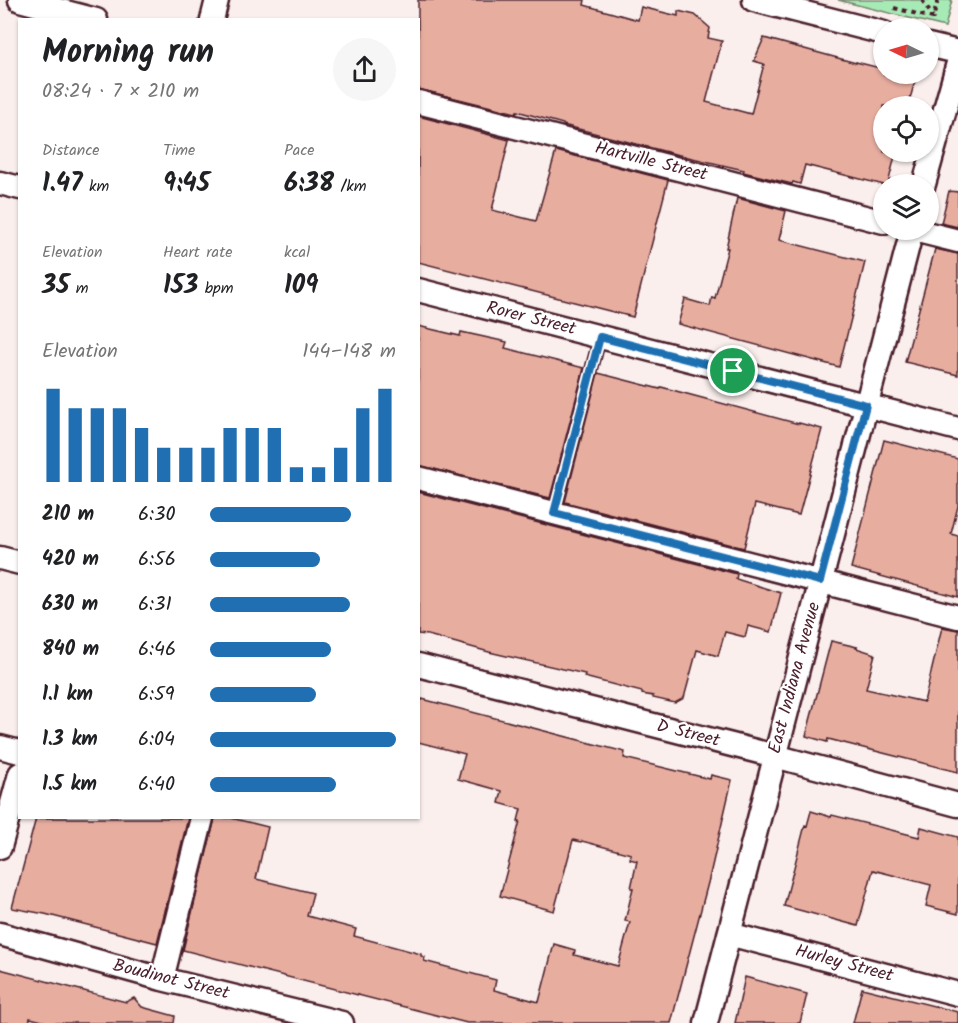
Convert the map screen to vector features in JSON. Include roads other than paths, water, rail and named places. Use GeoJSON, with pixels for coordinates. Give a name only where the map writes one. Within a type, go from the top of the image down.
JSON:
{"type":"FeatureCollection","features":[{"type":"Feature","properties":{"kind":"street"},"geometry":{"type":"LineString","coordinates":[[20,0],[88,18]]}},
{"type":"Feature","properties":{"kind":"street"},"geometry":{"type":"LineString","coordinates":[[212,18],[217,0]]}},
{"type":"Feature","properties":{"kind":"street"},"geometry":{"type":"LineString","coordinates":[[754,0],[873,30]]}},
{"type":"Feature","properties":{"kind":"street"},"geometry":{"type":"LineString","coordinates":[[939,48],[958,52]]}},
{"type":"Feature","properties":{"kind":"street"},"geometry":{"type":"LineString","coordinates":[[927,174],[958,63]]}},
{"type":"Feature","properties":{"kind":"street","name":"Hartville Street"},"geometry":{"type":"LineString","coordinates":[[420,103],[873,219]]}},
{"type":"Feature","properties":{"kind":"street"},"geometry":{"type":"LineString","coordinates":[[0,183],[18,188]]}},
{"type":"Feature","properties":{"kind":"street"},"geometry":{"type":"LineString","coordinates":[[939,236],[958,241]]}},
{"type":"Feature","properties":{"kind":"street","name":"East Indiana Avenue"},"geometry":{"type":"LineString","coordinates":[[706,1023],[910,240]]}},
{"type":"Feature","properties":{"kind":"street","name":"Rorer Street"},"geometry":{"type":"LineString","coordinates":[[420,291],[958,429]]}},
{"type":"Feature","properties":{"kind":"street"},"geometry":{"type":"LineString","coordinates":[[420,479],[958,617]]}},
{"type":"Feature","properties":{"kind":"street"},"geometry":{"type":"LineString","coordinates":[[0,558],[18,562]]}},
{"type":"Feature","properties":{"kind":"street","name":"D Street"},"geometry":{"type":"LineString","coordinates":[[420,666],[958,805]]}},
{"type":"Feature","properties":{"kind":"street"},"geometry":{"type":"LineString","coordinates":[[0,747],[18,752]]}},
{"type":"Feature","properties":{"kind":"street"},"geometry":{"type":"LineString","coordinates":[[0,847],[18,781]]}},
{"type":"Feature","properties":{"kind":"street"},"geometry":{"type":"LineString","coordinates":[[162,979],[202,819]]}},
{"type":"Feature","properties":{"kind":"street","name":"Boudinot Street"},"geometry":{"type":"LineString","coordinates":[[0,934],[162,979],[342,1023]]}},
{"type":"Feature","properties":{"kind":"street","name":"Hurley Street"},"geometry":{"type":"LineString","coordinates":[[729,934],[958,994]]}},
{"type":"Feature","properties":{"kind":"lane"},"geometry":{"type":"LineString","coordinates":[[554,513],[600,337]]}}]}
